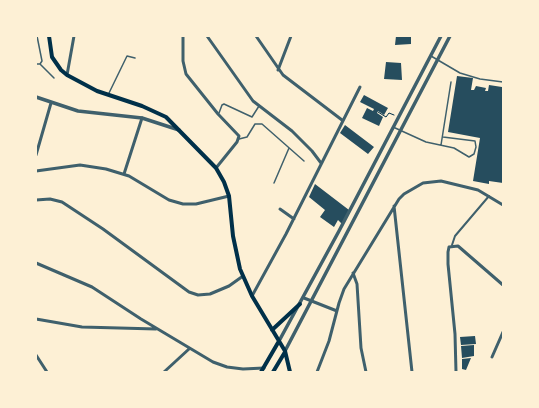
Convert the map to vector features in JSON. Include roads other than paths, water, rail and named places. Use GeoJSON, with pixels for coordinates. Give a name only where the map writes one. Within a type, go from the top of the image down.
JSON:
{"type":"FeatureCollection","features":[{"type":"Feature","properties":{"kind":"main road"},"geometry":{"type":"LineString","coordinates":[[49,36],[52,57],[61,70],[67,75],[88,87],[160,114],[180,130],[216,168],[224,182],[229,196],[234,243],[243,276],[252,296],[285,351],[290,372]]}},
{"type":"Feature","properties":{"kind":"main road"},"geometry":{"type":"LineString","coordinates":[[272,330],[300,304]]}},
{"type":"Feature","properties":{"kind":"main road"},"geometry":{"type":"LineString","coordinates":[[263,370],[279,341]]}},
{"type":"Feature","properties":{"kind":"main road"},"geometry":{"type":"LineString","coordinates":[[273,372],[285,351]]}},
{"type":"Feature","properties":{"kind":"street"},"geometry":{"type":"LineString","coordinates":[[67,75],[74,36]]}},
{"type":"Feature","properties":{"kind":"street"},"geometry":{"type":"LineString","coordinates":[[183,36],[183,61],[186,74],[218,114],[238,134],[238,141],[216,168]]}},
{"type":"Feature","properties":{"kind":"street"},"geometry":{"type":"LineString","coordinates":[[207,36],[245,92],[259,106],[292,131],[312,150],[321,163]]}},
{"type":"Feature","properties":{"kind":"street"},"geometry":{"type":"LineString","coordinates":[[256,36],[278,70],[342,120]]}},
{"type":"Feature","properties":{"kind":"street"},"geometry":{"type":"LineString","coordinates":[[278,70],[291,36]]}},
{"type":"Feature","properties":{"kind":"street"},"geometry":{"type":"LineString","coordinates":[[279,341],[304,298],[441,36]]}},
{"type":"Feature","properties":{"kind":"street"},"geometry":{"type":"LineString","coordinates":[[285,351],[450,36]]}},
{"type":"Feature","properties":{"kind":"street"},"geometry":{"type":"LineString","coordinates":[[252,296],[294,219],[342,120],[360,87]]}},
{"type":"Feature","properties":{"kind":"street"},"geometry":{"type":"LineString","coordinates":[[36,97],[78,111],[142,118],[180,130]]}},
{"type":"Feature","properties":{"kind":"street"},"geometry":{"type":"LineString","coordinates":[[36,155],[51,103]]}},
{"type":"Feature","properties":{"kind":"street"},"geometry":{"type":"LineString","coordinates":[[124,174],[142,118]]}},
{"type":"Feature","properties":{"kind":"street"},"geometry":{"type":"LineString","coordinates":[[36,171],[80,165],[106,169],[124,174],[177,203],[196,204],[229,196]]}},
{"type":"Feature","properties":{"kind":"street"},"geometry":{"type":"LineString","coordinates":[[317,372],[329,341],[341,298],[353,273],[394,206],[404,194],[423,183],[432,181],[477,190],[503,205]]}},
{"type":"Feature","properties":{"kind":"street"},"geometry":{"type":"LineString","coordinates":[[456,372],[455,334],[448,264],[448,249],[452,245],[455,236],[489,196]]}},
{"type":"Feature","properties":{"kind":"street"},"geometry":{"type":"LineString","coordinates":[[36,200],[55,199],[68,205],[189,292],[210,294],[229,286],[243,276]]}},
{"type":"Feature","properties":{"kind":"street"},"geometry":{"type":"LineString","coordinates":[[394,206],[412,372]]}},
{"type":"Feature","properties":{"kind":"street"},"geometry":{"type":"LineString","coordinates":[[280,209],[294,219]]}},
{"type":"Feature","properties":{"kind":"street"},"geometry":{"type":"LineString","coordinates":[[452,245],[458,246],[503,285]]}},
{"type":"Feature","properties":{"kind":"street"},"geometry":{"type":"LineString","coordinates":[[36,263],[92,287],[157,329],[219,365],[242,370],[263,370]]}},
{"type":"Feature","properties":{"kind":"street"},"geometry":{"type":"LineString","coordinates":[[353,273],[357,284],[361,348],[366,372]]}},
{"type":"Feature","properties":{"kind":"street"},"geometry":{"type":"LineString","coordinates":[[304,298],[337,311]]}},
{"type":"Feature","properties":{"kind":"street"},"geometry":{"type":"LineString","coordinates":[[36,319],[111,329],[157,329]]}},
{"type":"Feature","properties":{"kind":"street"},"geometry":{"type":"LineString","coordinates":[[492,357],[503,332]]}},
{"type":"Feature","properties":{"kind":"street"},"geometry":{"type":"LineString","coordinates":[[164,372],[189,348]]}},
{"type":"Feature","properties":{"kind":"street"},"geometry":{"type":"LineString","coordinates":[[36,355],[47,372]]}},
{"type":"Feature","properties":{"kind":"lane"},"geometry":{"type":"LineString","coordinates":[[37,36],[42,61],[40,64]]}},
{"type":"Feature","properties":{"kind":"lane"},"geometry":{"type":"LineString","coordinates":[[108,95],[127,56],[135,58]]}},
{"type":"Feature","properties":{"kind":"lane"},"geometry":{"type":"LineString","coordinates":[[431,56],[460,73],[480,79],[503,82]]}},
{"type":"Feature","properties":{"kind":"lane"},"geometry":{"type":"LineString","coordinates":[[36,64],[40,64],[54,78]]}},
{"type":"Feature","properties":{"kind":"lane"},"geometry":{"type":"LineString","coordinates":[[441,145],[444,137],[451,82]]}},
{"type":"Feature","properties":{"kind":"lane"},"geometry":{"type":"LineString","coordinates":[[218,114],[223,104],[252,117],[259,106]]}},
{"type":"Feature","properties":{"kind":"lane"},"geometry":{"type":"LineString","coordinates":[[238,141],[247,136],[255,124],[260,123],[304,161]]}},
{"type":"Feature","properties":{"kind":"lane"},"geometry":{"type":"LineString","coordinates":[[393,127],[426,142],[454,148],[469,157],[474,154],[476,146],[476,142],[474,140],[444,137]]}},
{"type":"Feature","properties":{"kind":"lane"},"geometry":{"type":"LineString","coordinates":[[274,183],[290,148]]}}]}
